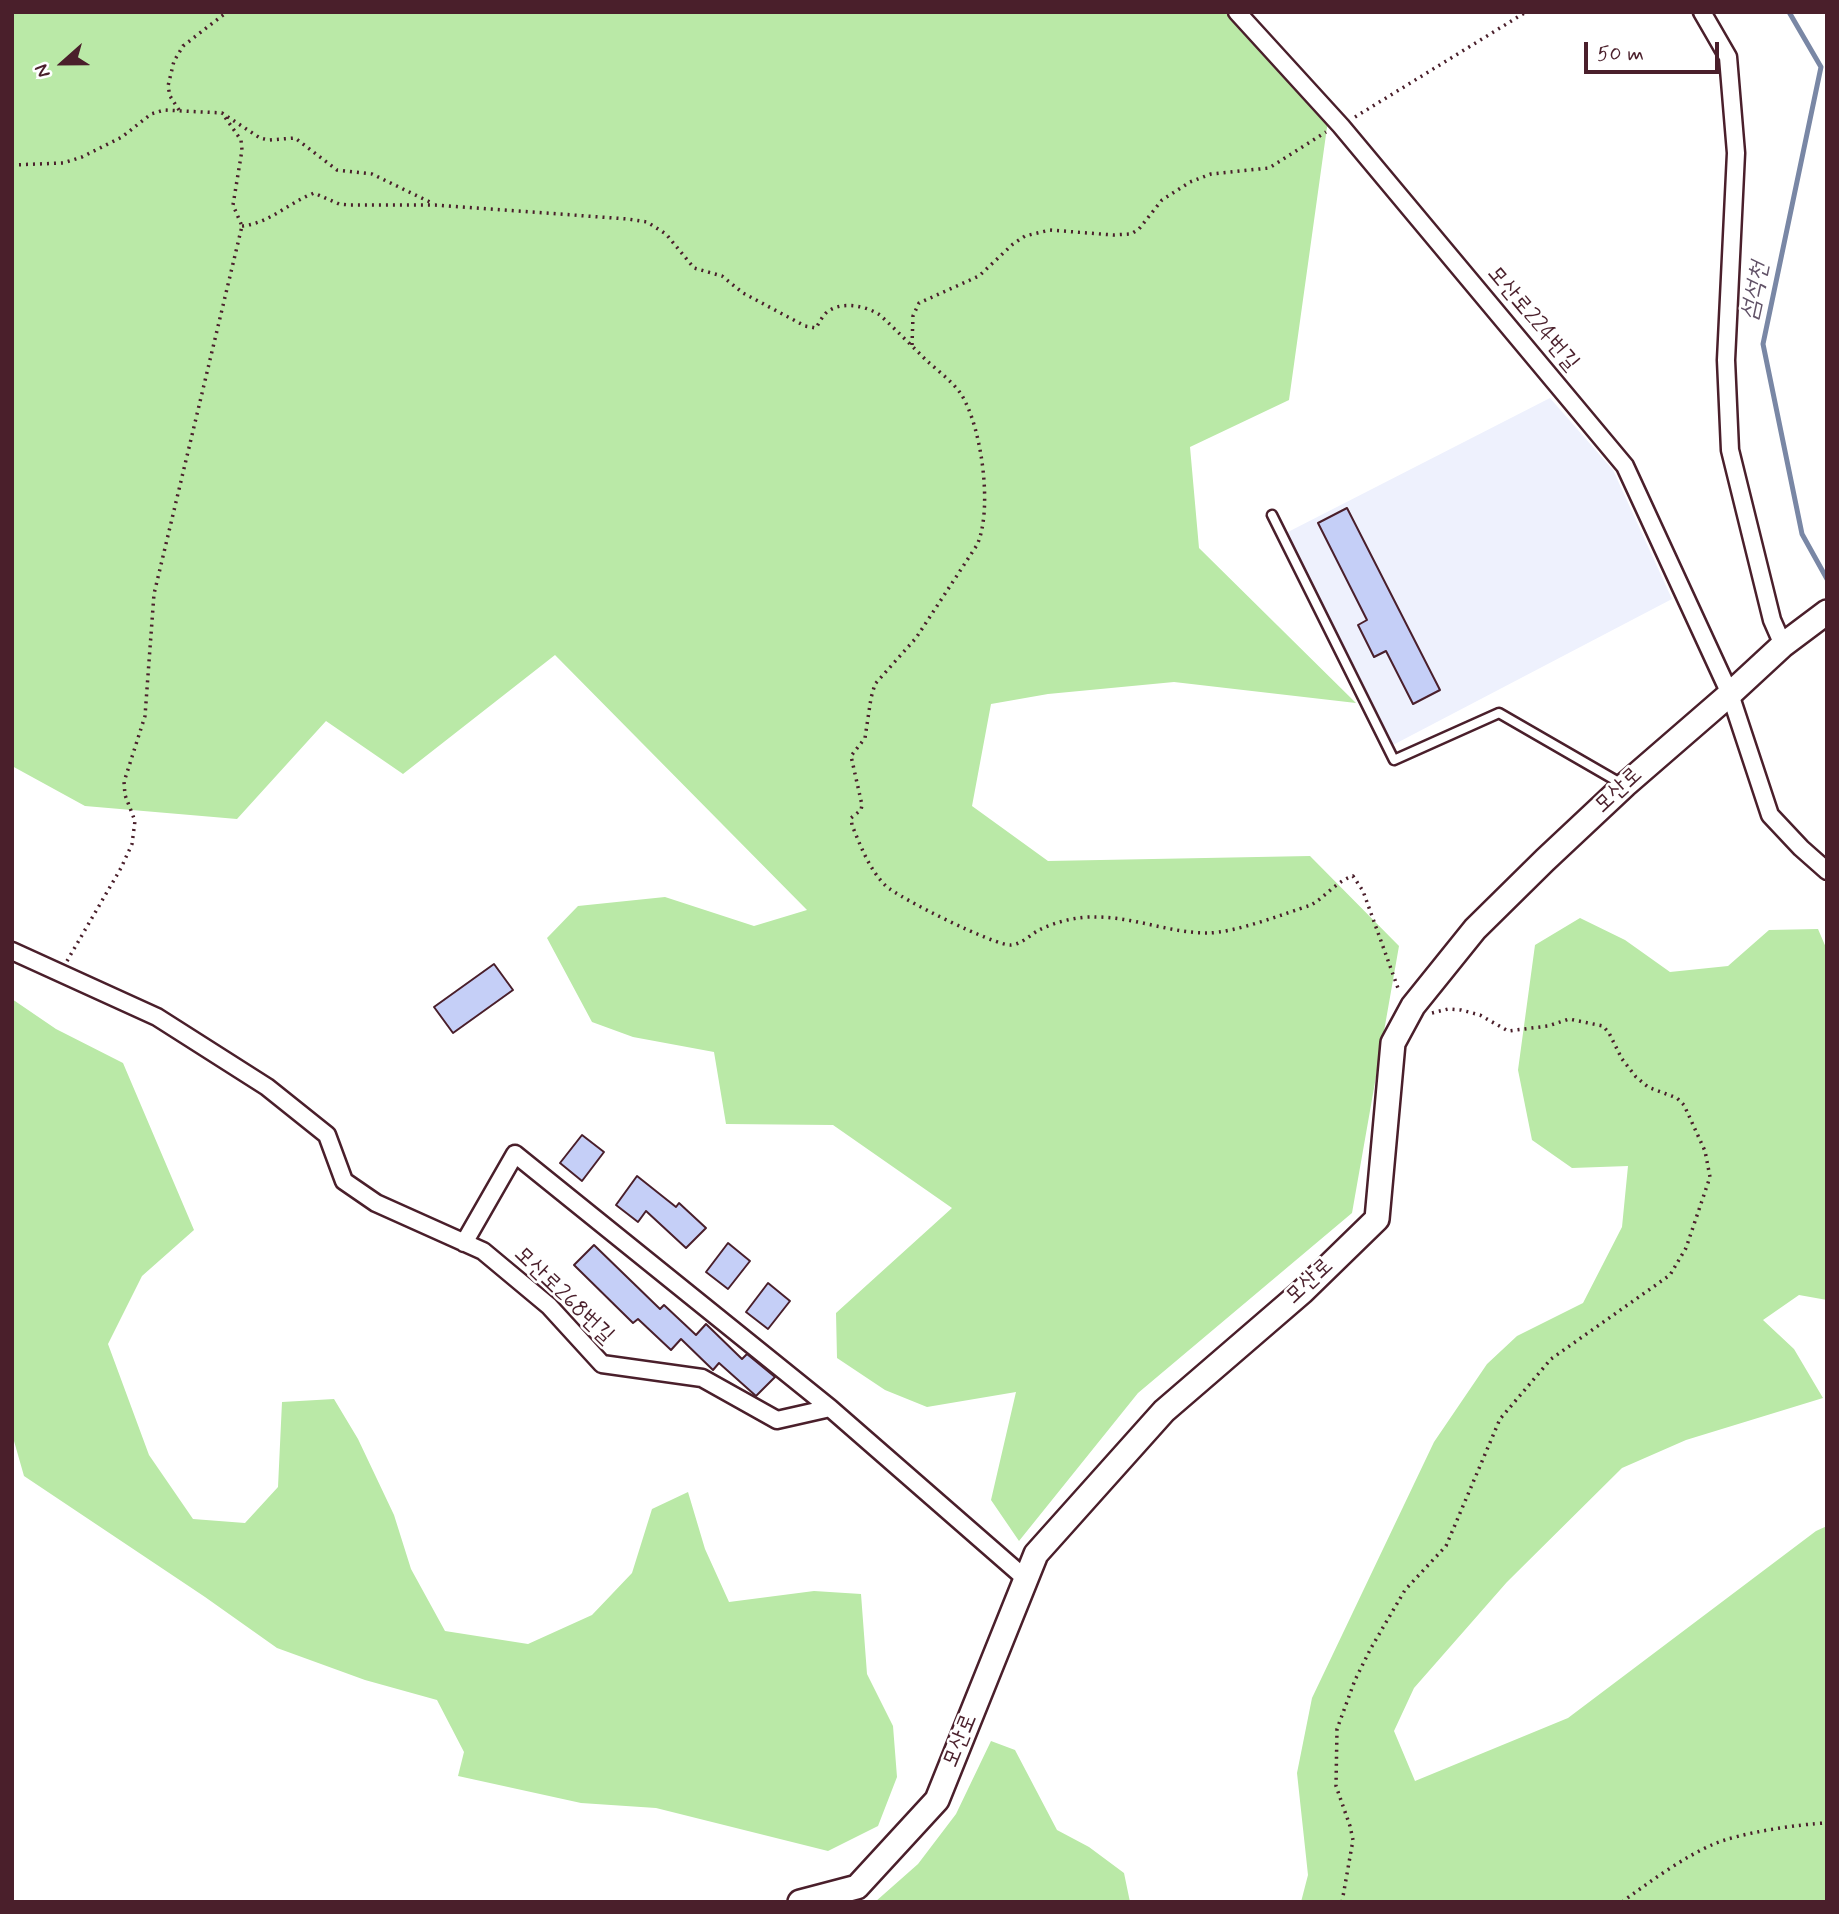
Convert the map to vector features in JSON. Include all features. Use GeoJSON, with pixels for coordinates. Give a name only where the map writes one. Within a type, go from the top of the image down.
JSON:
{"type":"FeatureCollection","features":[{"type":"Feature","properties":{"kind":"street","name":"모산로224번길"},"geometry":{"type":"LineString","coordinates":[[1237,12],[1341,126],[1625,466],[1730,694],[1770,815],[1827,871]]}},
{"type":"Feature","properties":{"kind":"street"},"geometry":{"type":"LineString","coordinates":[[1702,12],[1728,57],[1736,153],[1726,360],[1730,450],[1772,620],[1783,645]]}},
{"type":"Feature","properties":{"kind":"street","name":"모산로"},"geometry":{"type":"LineString","coordinates":[[800,1902],[857,1887],[937,1800],[1036,1554],[1164,1411],[1302,1292],[1377,1219],[1393,1043],[1413,1006],[1475,929],[1625,785],[1783,645],[1827,612]]}},
{"type":"Feature","properties":{"kind":"street","name":"모산로268번길"},"geometry":{"type":"LineString","coordinates":[[12,951],[157,1017],[267,1087],[327,1135],[344,1181],[376,1203],[483,1251],[548,1306],[602,1364],[702,1378],[777,1420],[830,1408]]}},
{"type":"Feature","properties":{"kind":"street"},"geometry":{"type":"LineString","coordinates":[[464,1243],[515,1154],[830,1408],[1026,1579]]}},
{"type":"Feature","properties":{"kind":"lane"},"geometry":{"type":"LineString","coordinates":[[1272,515],[1394,760],[1499,713],[1625,785]]}},
{"type":"Feature","properties":{"kind":"path"},"geometry":{"type":"LineString","coordinates":[[179,110],[170,96],[168,86],[174,61],[183,46],[226,12]]}},
{"type":"Feature","properties":{"kind":"path"},"geometry":{"type":"LineString","coordinates":[[912,346],[913,316],[919,303],[979,276],[1025,236],[1050,230],[1131,234],[1139,229],[1162,200],[1190,182],[1211,174],[1269,168],[1526,12]]}},
{"type":"Feature","properties":{"kind":"path"},"geometry":{"type":"LineString","coordinates":[[12,165],[63,163],[82,157],[122,137],[151,114],[164,110],[222,113],[260,138],[269,141],[295,138],[337,170],[372,174],[435,205]]}},
{"type":"Feature","properties":{"kind":"path"},"geometry":{"type":"LineString","coordinates":[[60,972],[121,868],[132,844],[135,821],[125,795],[124,782],[145,716],[155,594],[242,226],[233,205],[242,140],[222,113]]}},
{"type":"Feature","properties":{"kind":"path"},"geometry":{"type":"LineString","coordinates":[[242,226],[270,218],[314,192],[339,204],[435,205],[628,219],[647,222],[666,234],[694,268],[722,276],[743,293],[805,326],[816,328],[825,314],[832,309],[864,306],[880,315],[952,384],[965,403],[983,467],[984,519],[977,545],[932,615],[916,638],[875,684],[865,738],[851,756],[862,805],[862,810],[851,818],[852,825],[886,886],[902,897],[984,937],[1009,945],[1049,926],[1094,916],[1198,932],[1222,931],[1311,905],[1324,898],[1346,878],[1353,876],[1363,891],[1402,999],[1432,1013],[1448,1009],[1480,1015],[1508,1031],[1548,1026],[1569,1019],[1603,1026],[1636,1077],[1648,1087],[1676,1098],[1684,1105],[1705,1152],[1710,1177],[1686,1248],[1670,1275],[1551,1359],[1500,1419],[1446,1546],[1405,1590],[1371,1648],[1345,1705],[1337,1729],[1336,1786],[1353,1840],[1342,1902]]}},
{"type":"Feature","properties":{"kind":"path"},"geometry":{"type":"LineString","coordinates":[[1622,1902],[1698,1852],[1723,1840],[1786,1828],[1827,1824]]}},
{"type":"Feature","properties":{"kind":"shaded area"},"geometry":{"type":"Polygon","coordinates":[[[1550,398],[1613,470],[1672,599],[1391,746],[1286,533],[1550,398]]]}},
{"type":"Feature","properties":{"kind":"green space"},"geometry":{"type":"Polygon","coordinates":[[[12,12],[1229,12],[1329,113],[1289,400],[1190,447],[1199,548],[1356,703],[1174,682],[1048,694],[991,704],[972,806],[1048,861],[1310,856],[1399,946],[1352,1213],[1138,1393],[1019,1541],[991,1500],[1016,1392],[927,1407],[885,1390],[837,1358],[836,1313],[952,1208],[833,1125],[726,1124],[714,1052],[633,1037],[592,1022],[547,938],[578,906],[665,897],[754,926],[807,910],[555,655],[403,774],[326,721],[237,819],[85,806],[12,766],[12,12]]]}},
{"type":"Feature","properties":{"kind":"green space"},"geometry":{"type":"Polygon","coordinates":[[[1580,918],[1625,940],[1670,972],[1728,966],[1769,930],[1818,929],[1827,950],[1827,1300],[1799,1295],[1763,1320],[1794,1349],[1823,1398],[1686,1440],[1622,1468],[1507,1582],[1414,1688],[1394,1731],[1415,1781],[1568,1718],[1816,1531],[1827,1526],[1827,1902],[1301,1902],[1308,1875],[1297,1773],[1312,1698],[1434,1442],[1487,1364],[1517,1336],[1583,1303],[1622,1227],[1628,1166],[1572,1168],[1532,1140],[1518,1070],[1535,945],[1580,918]]]}},
{"type":"Feature","properties":{"kind":"green space"},"geometry":{"type":"Polygon","coordinates":[[[12,999],[56,1029],[123,1063],[194,1230],[142,1276],[108,1344],[149,1455],[193,1519],[245,1523],[278,1487],[282,1402],[334,1399],[358,1439],[394,1515],[411,1569],[445,1631],[528,1644],[592,1615],[632,1573],[652,1509],[688,1492],[705,1549],[729,1602],[814,1591],[861,1594],[867,1674],[893,1726],[897,1777],[878,1826],[828,1851],[656,1808],[581,1803],[458,1776],[464,1752],[437,1700],[365,1680],[277,1648],[24,1476],[12,1434],[12,999]]]}},
{"type":"Feature","properties":{"kind":"green space"},"geometry":{"type":"Polygon","coordinates":[[[991,1741],[1015,1750],[1057,1830],[1089,1847],[1124,1873],[1130,1902],[875,1902],[918,1864],[956,1814],[991,1741]]]}},
{"type":"Feature","properties":{"kind":"building"},"geometry":{"type":"Polygon","coordinates":[[[1347,508],[1440,690],[1413,704],[1386,651],[1374,657],[1358,625],[1367,620],[1318,523],[1347,508]]]}},
{"type":"Feature","properties":{"kind":"building"},"geometry":{"type":"Polygon","coordinates":[[[494,964],[513,990],[453,1033],[434,1007],[494,964]]]}},
{"type":"Feature","properties":{"kind":"building"},"geometry":{"type":"Polygon","coordinates":[[[582,1135],[604,1152],[582,1181],[560,1163],[582,1135]]]}},
{"type":"Feature","properties":{"kind":"building"},"geometry":{"type":"Polygon","coordinates":[[[637,1176],[676,1207],[679,1203],[706,1228],[686,1248],[646,1211],[638,1222],[616,1205],[637,1176]]]}},
{"type":"Feature","properties":{"kind":"building"},"geometry":{"type":"Polygon","coordinates":[[[728,1243],[750,1261],[728,1289],[706,1272],[728,1243]]]}},
{"type":"Feature","properties":{"kind":"building"},"geometry":{"type":"Polygon","coordinates":[[[594,1245],[660,1309],[664,1305],[696,1335],[706,1324],[742,1359],[747,1354],[775,1377],[756,1396],[719,1363],[713,1370],[681,1339],[671,1350],[638,1319],[633,1323],[574,1265],[594,1245]]]}},
{"type":"Feature","properties":{"kind":"building"},"geometry":{"type":"Polygon","coordinates":[[[768,1283],[790,1301],[768,1329],[746,1312],[768,1283]]]}},
{"type":"Feature","properties":{"kind":"waterway","name":"섬석천"},"geometry":{"type":"LineString","coordinates":[[1789,12],[1821,67],[1763,344],[1802,534],[1827,579]]}}]}
